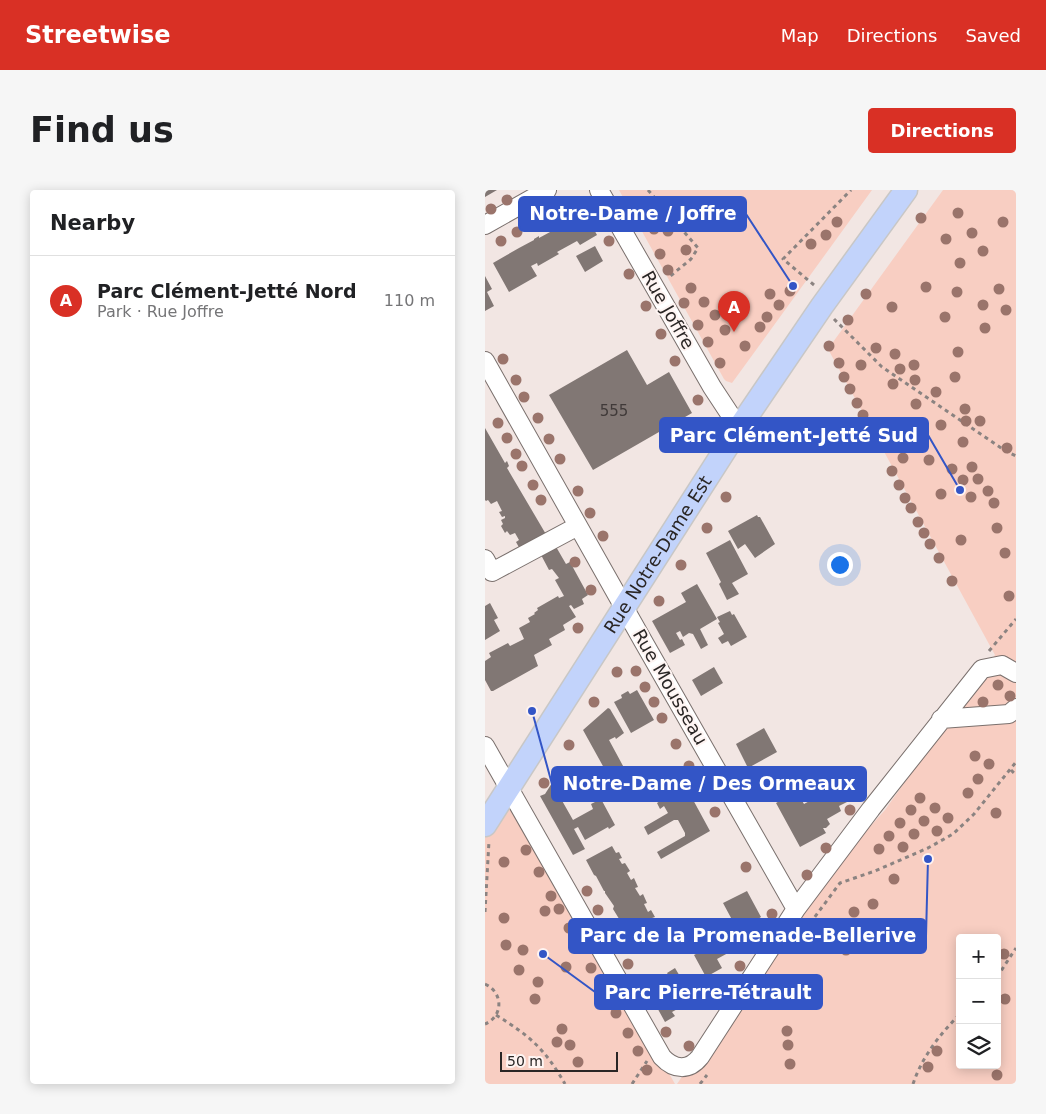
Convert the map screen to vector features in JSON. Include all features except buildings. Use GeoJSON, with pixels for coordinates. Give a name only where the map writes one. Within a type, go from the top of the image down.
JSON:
{"type":"FeatureCollection","features":[{"type":"Feature","properties":{"kind":"main road","name":"Rue Notre-Dame Est"},"geometry":{"type":"LineString","coordinates":[[488,820],[739,428],[825,302],[906,190]]}},
{"type":"Feature","properties":{"kind":"street"},"geometry":{"type":"LineString","coordinates":[[485,225],[547,190]]}},
{"type":"Feature","properties":{"kind":"street","name":"Rue Joffre"},"geometry":{"type":"LineString","coordinates":[[599,190],[712,387],[739,428]]}},
{"type":"Feature","properties":{"kind":"street","name":"Rue Mousseau"},"geometry":{"type":"LineString","coordinates":[[485,361],[796,909]]}},
{"type":"Feature","properties":{"kind":"street"},"geometry":{"type":"LineString","coordinates":[[485,559],[492,572],[578,526]]}},
{"type":"Feature","properties":{"kind":"street"},"geometry":{"type":"LineString","coordinates":[[485,746],[659,1052],[674,1066],[685,1067],[695,1064],[796,909],[865,816],[982,669],[1002,665],[1016,673]]}},
{"type":"Feature","properties":{"kind":"street"},"geometry":{"type":"LineString","coordinates":[[941,719],[1009,714],[1016,708]]}},
{"type":"Feature","properties":{"kind":"path"},"geometry":{"type":"LineString","coordinates":[[648,190],[698,248],[691,259],[656,289]]}},
{"type":"Feature","properties":{"kind":"path"},"geometry":{"type":"LineString","coordinates":[[851,190],[783,259],[825,302],[882,367],[1004,450],[1016,456]]}},
{"type":"Feature","properties":{"kind":"path"},"geometry":{"type":"LineString","coordinates":[[982,669],[982,659],[1016,619]]}},
{"type":"Feature","properties":{"kind":"path"},"geometry":{"type":"LineString","coordinates":[[787,955],[840,883],[875,871],[919,852],[953,834],[974,814],[1016,762]]}},
{"type":"Feature","properties":{"kind":"path"},"geometry":{"type":"LineString","coordinates":[[1011,770],[1016,776]]}},
{"type":"Feature","properties":{"kind":"path"},"geometry":{"type":"LineString","coordinates":[[485,912],[488,820]]}},
{"type":"Feature","properties":{"kind":"path"},"geometry":{"type":"LineString","coordinates":[[1001,971],[1016,948]]}},
{"type":"Feature","properties":{"kind":"path"},"geometry":{"type":"LineString","coordinates":[[485,984],[493,988],[499,1000],[496,1015],[485,1024]]}},
{"type":"Feature","properties":{"kind":"path"},"geometry":{"type":"LineString","coordinates":[[496,1015],[537,1044],[548,1057],[565,1084]]}},
{"type":"Feature","properties":{"kind":"path"},"geometry":{"type":"LineString","coordinates":[[913,1084],[941,1034],[956,1018]]}},
{"type":"Feature","properties":{"kind":"path"},"geometry":{"type":"LineString","coordinates":[[633,1084],[659,1052]]}},
{"type":"Feature","properties":{"kind":"shaded area"},"geometry":{"type":"Polygon","coordinates":[[[619,190],[872,190],[732,383],[724,379],[619,190]]]}},
{"type":"Feature","properties":{"kind":"shaded area"},"geometry":{"type":"Polygon","coordinates":[[[943,190],[1016,190],[1016,1084],[677,1084],[796,909],[885,810],[995,655],[828,349],[943,190]]]}},
{"type":"Feature","properties":{"kind":"shaded area"},"geometry":{"type":"Polygon","coordinates":[[[508,787],[675,1084],[485,1084],[485,825],[508,787]]]}},
{"type":"Feature","properties":{"kind":"place","name":"Notre-Dame / Joffre"},"geometry":{"type":"Point","coordinates":[793,286]}},
{"type":"Feature","properties":{"kind":"place","name":"Parc Clément-Jetté Nord"},"geometry":{"type":"Point","coordinates":[734,332]}},
{"type":"Feature","properties":{"kind":"place","name":"Parc Clément-Jetté Sud"},"geometry":{"type":"Point","coordinates":[960,490]}},
{"type":"Feature","properties":{"kind":"place","name":"Notre-Dame / Des Ormeaux"},"geometry":{"type":"Point","coordinates":[532,711]}},
{"type":"Feature","properties":{"kind":"place","name":"Parc de la Promenade-Bellerive"},"geometry":{"type":"Point","coordinates":[928,859]}},
{"type":"Feature","properties":{"kind":"place","name":"Parc Pierre-Tétrault"},"geometry":{"type":"Point","coordinates":[543,954]}}]}
